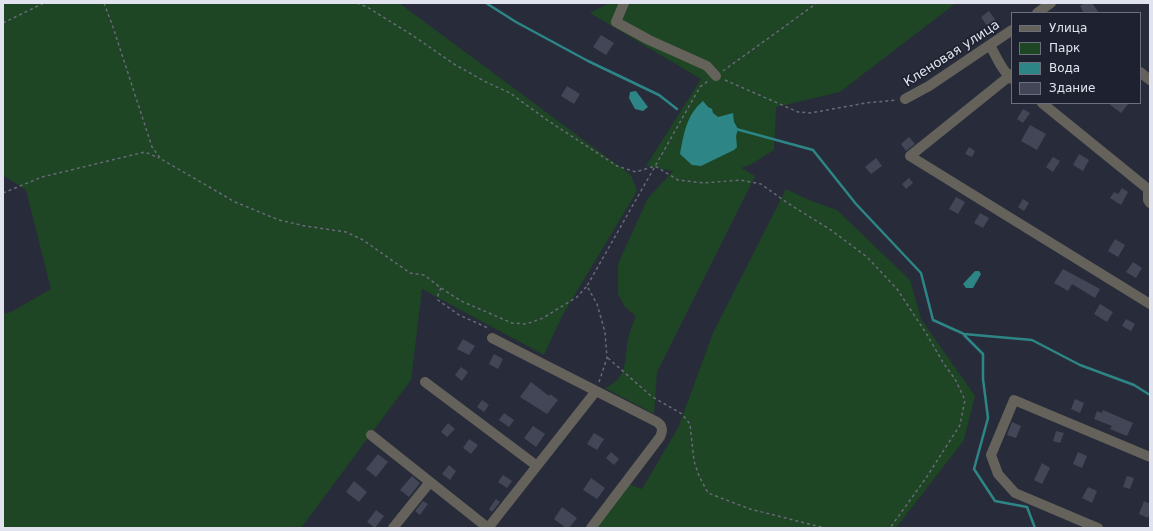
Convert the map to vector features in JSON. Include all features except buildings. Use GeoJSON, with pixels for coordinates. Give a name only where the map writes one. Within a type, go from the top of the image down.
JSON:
{"type":"FeatureCollection","features":[{"type":"Feature","properties":{"kind":"street"},"geometry":{"type":"LineString","coordinates":[[624,3],[616,22],[649,40],[707,66],[716,76]]}},
{"type":"Feature","properties":{"kind":"street"},"geometry":{"type":"LineString","coordinates":[[1038,12],[1051,3]]}},
{"type":"Feature","properties":{"kind":"street","name":"Кленовая улица"},"geometry":{"type":"LineString","coordinates":[[905,99],[929,86],[1011,31]]}},
{"type":"Feature","properties":{"kind":"street"},"geometry":{"type":"LineString","coordinates":[[990,45],[1011,76],[910,156],[1150,304]]}},
{"type":"Feature","properties":{"kind":"street"},"geometry":{"type":"LineString","coordinates":[[1141,73],[1150,80]]}},
{"type":"Feature","properties":{"kind":"street"},"geometry":{"type":"LineString","coordinates":[[1043,104],[1149,188],[1148,200],[1150,203]]}},
{"type":"Feature","properties":{"kind":"street"},"geometry":{"type":"LineString","coordinates":[[492,338],[657,422],[661,426],[662,430],[660,437],[590,528]]}},
{"type":"Feature","properties":{"kind":"street"},"geometry":{"type":"LineString","coordinates":[[425,382],[537,466]]}},
{"type":"Feature","properties":{"kind":"street"},"geometry":{"type":"LineString","coordinates":[[371,435],[488,528],[596,391]]}},
{"type":"Feature","properties":{"kind":"street"},"geometry":{"type":"LineString","coordinates":[[1098,528],[1015,492],[998,474],[991,455],[1014,400],[1150,457]]}},
{"type":"Feature","properties":{"kind":"street"},"geometry":{"type":"LineString","coordinates":[[393,528],[430,482]]}},
{"type":"Feature","properties":{"kind":"path"},"geometry":{"type":"LineString","coordinates":[[3,23],[44,3]]}},
{"type":"Feature","properties":{"kind":"path"},"geometry":{"type":"LineString","coordinates":[[104,3],[152,147],[161,159]]}},
{"type":"Feature","properties":{"kind":"path"},"geometry":{"type":"LineString","coordinates":[[357,3],[367,7],[412,35],[454,64],[486,82],[510,93],[547,120],[617,166],[636,172],[655,166],[678,180],[704,183],[740,180],[762,184],[789,204],[832,230],[867,257],[897,289],[955,379],[965,400],[960,425],[926,478],[890,528]]}},
{"type":"Feature","properties":{"kind":"path"},"geometry":{"type":"LineString","coordinates":[[3,193],[42,177],[145,152],[161,159],[235,202],[279,220],[305,226],[346,232],[363,240],[410,273],[424,275],[461,301],[512,323],[526,324],[543,318],[577,297],[587,286],[700,87],[817,3]]}},
{"type":"Feature","properties":{"kind":"path"},"geometry":{"type":"LineString","coordinates":[[716,76],[798,112],[810,113],[866,103],[905,99]]}},
{"type":"Feature","properties":{"kind":"path"},"geometry":{"type":"LineString","coordinates":[[587,286],[597,304],[605,332],[607,358],[596,391]]}},
{"type":"Feature","properties":{"kind":"path"},"geometry":{"type":"LineString","coordinates":[[441,288],[438,294],[438,300],[459,315],[486,327],[495,334],[492,338]]}},
{"type":"Feature","properties":{"kind":"path"},"geometry":{"type":"LineString","coordinates":[[607,358],[651,396],[682,414],[690,424],[694,460],[699,476],[708,492],[750,509],[825,528]]}},
{"type":"Feature","properties":{"kind":"green space"},"geometry":{"type":"Polygon","coordinates":[[[3,3],[399,3],[631,175],[637,191],[562,316],[544,355],[422,289],[411,380],[301,528],[3,528],[3,314],[11,312],[51,289],[26,190],[3,175],[3,3]]]}},
{"type":"Feature","properties":{"kind":"green space"},"geometry":{"type":"Polygon","coordinates":[[[609,3],[956,3],[840,92],[776,107],[774,150],[750,165],[741,168],[755,176],[657,372],[654,414],[605,388],[618,379],[624,368],[629,334],[636,316],[625,307],[618,294],[618,264],[648,198],[673,171],[646,166],[701,79],[590,13],[609,3]]]}},
{"type":"Feature","properties":{"kind":"green space"},"geometry":{"type":"Polygon","coordinates":[[[786,189],[809,200],[837,210],[910,280],[921,319],[975,396],[964,440],[896,528],[596,528],[628,484],[642,489],[678,428],[713,333],[786,189]]]}},
{"type":"Feature","properties":{"kind":"water"},"geometry":{"type":"Polygon","coordinates":[[[636,91],[648,107],[643,111],[635,109],[629,98],[630,92],[636,91]]]}},
{"type":"Feature","properties":{"kind":"water"},"geometry":{"type":"Polygon","coordinates":[[[703,101],[718,117],[733,113],[734,122],[738,129],[736,136],[737,147],[734,150],[701,166],[692,165],[680,154],[689,119],[697,106],[703,101]]]}},
{"type":"Feature","properties":{"kind":"water"},"geometry":{"type":"Polygon","coordinates":[[[975,271],[979,271],[981,274],[973,288],[966,288],[963,284],[975,271]]]}},
{"type":"Feature","properties":{"kind":"waterway"},"geometry":{"type":"LineString","coordinates":[[486,3],[516,22],[588,61],[659,95],[677,109]]}},
{"type":"Feature","properties":{"kind":"waterway"},"geometry":{"type":"LineString","coordinates":[[736,129],[813,150],[856,204],[921,273],[933,320],[964,334],[1032,340],[1080,365],[1134,385],[1150,395]]}},
{"type":"Feature","properties":{"kind":"waterway"},"geometry":{"type":"LineString","coordinates":[[964,335],[983,354],[983,379],[988,418],[974,469],[995,501],[1027,507],[1035,528]]}}]}
